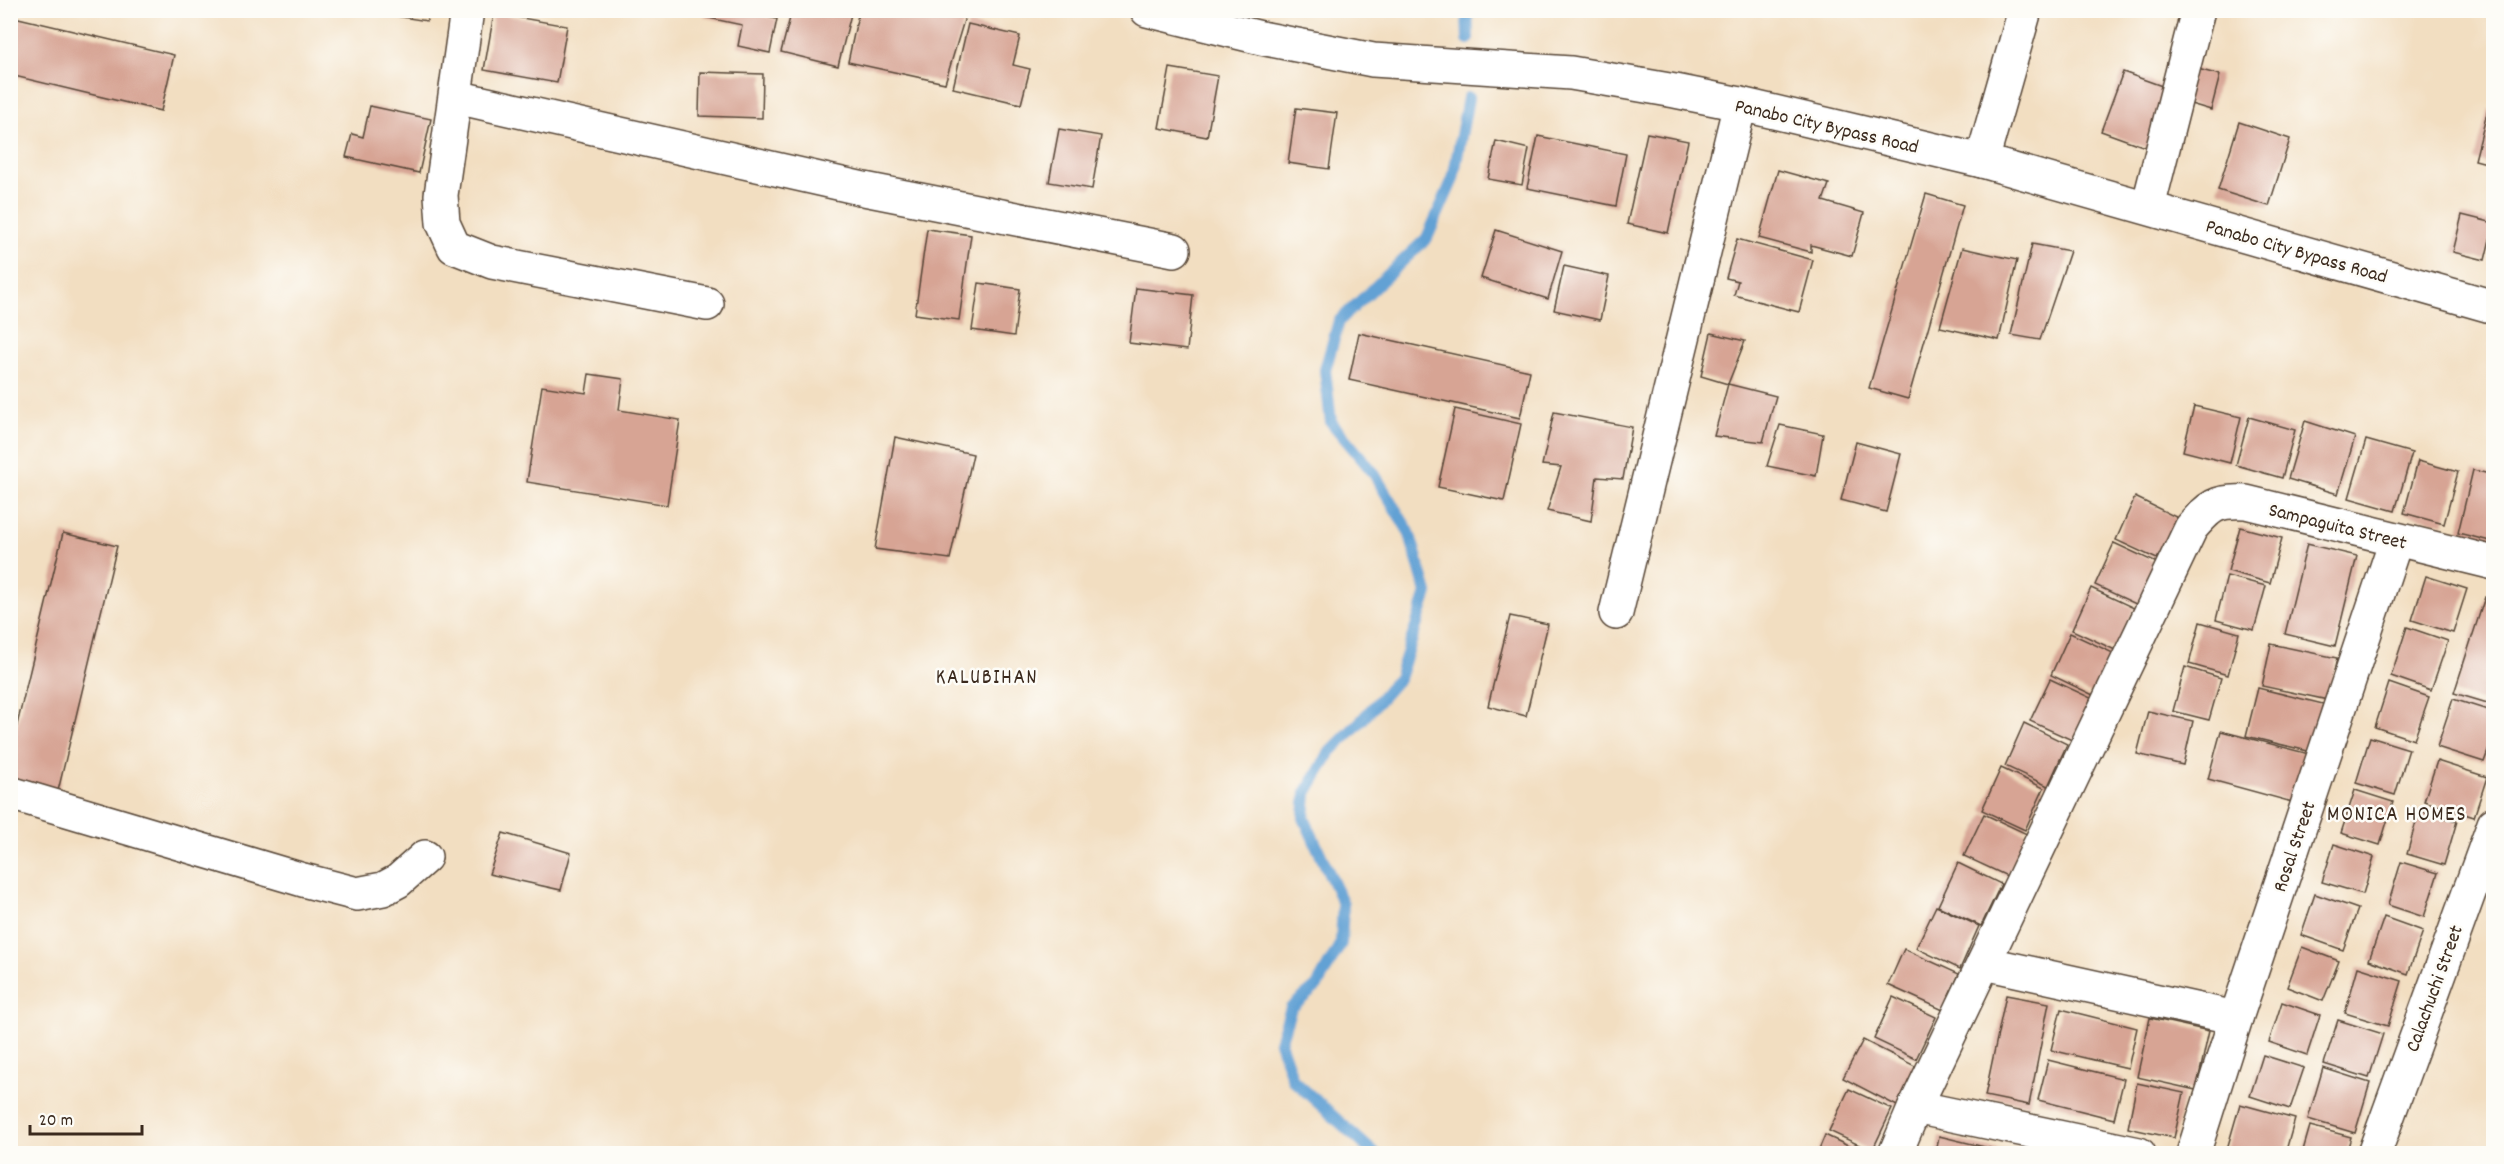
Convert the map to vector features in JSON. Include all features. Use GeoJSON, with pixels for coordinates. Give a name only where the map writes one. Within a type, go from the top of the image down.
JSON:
{"type":"FeatureCollection","features":[{"type":"Feature","properties":{"kind":"street"},"geometry":{"type":"LineString","coordinates":[[467,10],[441,195],[443,223],[454,247],[492,262],[707,304]]}},
{"type":"Feature","properties":{"kind":"street","name":"Panabo City Bypass Road"},"geometry":{"type":"LineString","coordinates":[[1147,10],[1261,38],[1372,60],[1571,74],[1675,90],[1740,104],[1982,161],[2493,307]]}},
{"type":"Feature","properties":{"kind":"street"},"geometry":{"type":"LineString","coordinates":[[1982,161],[2025,10]]}},
{"type":"Feature","properties":{"kind":"street"},"geometry":{"type":"LineString","coordinates":[[2148,207],[2198,10]]}},
{"type":"Feature","properties":{"kind":"street"},"geometry":{"type":"LineString","coordinates":[[456,97],[864,189],[1174,250]]}},
{"type":"Feature","properties":{"kind":"street"},"geometry":{"type":"LineString","coordinates":[[1616,613],[1740,104]]}},
{"type":"Feature","properties":{"kind":"street","name":"Sampaguita Street"},"geometry":{"type":"LineString","coordinates":[[1895,1154],[1915,1107],[2191,528],[2210,506],[2229,501],[2246,502],[2493,563]]}},
{"type":"Feature","properties":{"kind":"street","name":"Rosal Street"},"geometry":{"type":"LineString","coordinates":[[2193,1154],[2236,1018],[2396,540]]}},
{"type":"Feature","properties":{"kind":"street"},"geometry":{"type":"LineString","coordinates":[[10,793],[357,894],[384,889],[398,881],[425,857]]}},
{"type":"Feature","properties":{"kind":"street","name":"Calachuchi Street"},"geometry":{"type":"LineString","coordinates":[[2374,1154],[2493,824]]}},
{"type":"Feature","properties":{"kind":"street"},"geometry":{"type":"LineString","coordinates":[[1984,963],[2236,1018]]}},
{"type":"Feature","properties":{"kind":"street"},"geometry":{"type":"LineString","coordinates":[[1915,1107],[2139,1154]]}},
{"type":"Feature","properties":{"kind":"building"},"geometry":{"type":"Polygon","coordinates":[[[358,10],[429,10],[427,21],[358,10]]]}},
{"type":"Feature","properties":{"kind":"building"},"geometry":{"type":"Polygon","coordinates":[[[706,10],[748,10],[748,13],[777,19],[770,53],[738,46],[742,25],[704,17],[706,10]]]}},
{"type":"Feature","properties":{"kind":"building"},"geometry":{"type":"Polygon","coordinates":[[[792,10],[852,10],[838,66],[781,52],[792,10]]]}},
{"type":"Feature","properties":{"kind":"building"},"geometry":{"type":"Polygon","coordinates":[[[859,10],[937,10],[965,17],[945,83],[848,62],[859,10]]]}},
{"type":"Feature","properties":{"kind":"building"},"geometry":{"type":"Polygon","coordinates":[[[494,13],[567,26],[557,83],[484,70],[494,13]]]}},
{"type":"Feature","properties":{"kind":"building"},"geometry":{"type":"Polygon","coordinates":[[[10,16],[174,55],[161,111],[10,75],[10,16]]]}},
{"type":"Feature","properties":{"kind":"building"},"geometry":{"type":"Polygon","coordinates":[[[968,24],[1020,36],[1013,65],[1030,69],[1021,104],[953,88],[968,24]]]}},
{"type":"Feature","properties":{"kind":"building"},"geometry":{"type":"Polygon","coordinates":[[[1170,68],[1218,76],[1207,137],[1159,128],[1170,68]]]}},
{"type":"Feature","properties":{"kind":"building"},"geometry":{"type":"Polygon","coordinates":[[[2194,68],[2220,75],[2211,110],[2184,102],[2194,68]]]}},
{"type":"Feature","properties":{"kind":"building"},"geometry":{"type":"Polygon","coordinates":[[[700,72],[763,74],[762,118],[699,116],[700,72]]]}},
{"type":"Feature","properties":{"kind":"building"},"geometry":{"type":"Polygon","coordinates":[[[2123,72],[2173,90],[2151,149],[2101,131],[2123,72]]]}},
{"type":"Feature","properties":{"kind":"building"},"geometry":{"type":"Polygon","coordinates":[[[370,106],[431,119],[419,173],[346,157],[352,134],[363,137],[370,106]]]}},
{"type":"Feature","properties":{"kind":"building"},"geometry":{"type":"Polygon","coordinates":[[[1296,108],[1337,113],[1329,169],[1288,163],[1296,108]]]}},
{"type":"Feature","properties":{"kind":"building"},"geometry":{"type":"Polygon","coordinates":[[[2488,109],[2494,110],[2494,165],[2475,160],[2488,109]]]}},
{"type":"Feature","properties":{"kind":"building"},"geometry":{"type":"Polygon","coordinates":[[[2239,122],[2290,139],[2269,206],[2218,190],[2239,122]]]}},
{"type":"Feature","properties":{"kind":"building"},"geometry":{"type":"Polygon","coordinates":[[[1059,129],[1101,136],[1092,189],[1049,182],[1059,129]]]}},
{"type":"Feature","properties":{"kind":"building"},"geometry":{"type":"Polygon","coordinates":[[[1647,133],[1688,141],[1668,233],[1627,224],[1647,133]]]}},
{"type":"Feature","properties":{"kind":"building"},"geometry":{"type":"Polygon","coordinates":[[[1538,136],[1626,154],[1616,206],[1527,188],[1538,136]]]}},
{"type":"Feature","properties":{"kind":"building"},"geometry":{"type":"Polygon","coordinates":[[[1496,141],[1529,149],[1522,185],[1488,179],[1496,141]]]}},
{"type":"Feature","properties":{"kind":"building"},"geometry":{"type":"Polygon","coordinates":[[[1778,170],[1829,184],[1823,201],[1864,213],[1852,256],[1811,245],[1811,252],[1759,238],[1778,170]]]}},
{"type":"Feature","properties":{"kind":"building"},"geometry":{"type":"Polygon","coordinates":[[[1926,194],[1963,205],[1908,399],[1869,388],[1926,194]]]}},
{"type":"Feature","properties":{"kind":"building"},"geometry":{"type":"Polygon","coordinates":[[[2462,215],[2494,223],[2485,260],[2453,252],[2462,215]]]}},
{"type":"Feature","properties":{"kind":"building"},"geometry":{"type":"Polygon","coordinates":[[[927,229],[971,235],[959,320],[915,314],[927,229]]]}},
{"type":"Feature","properties":{"kind":"building"},"geometry":{"type":"Polygon","coordinates":[[[1496,230],[1562,251],[1548,299],[1481,278],[1496,230]]]}},
{"type":"Feature","properties":{"kind":"building"},"geometry":{"type":"Polygon","coordinates":[[[1737,239],[1813,260],[1799,312],[1734,295],[1738,281],[1726,278],[1737,239]]]}},
{"type":"Feature","properties":{"kind":"building"},"geometry":{"type":"Polygon","coordinates":[[[2032,244],[2070,251],[2040,340],[2011,335],[2032,244]]]}},
{"type":"Feature","properties":{"kind":"building"},"geometry":{"type":"Polygon","coordinates":[[[1962,248],[2017,260],[1999,340],[1940,327],[1962,248]]]}},
{"type":"Feature","properties":{"kind":"building"},"geometry":{"type":"Polygon","coordinates":[[[1564,266],[1609,276],[1600,320],[1554,310],[1564,266]]]}},
{"type":"Feature","properties":{"kind":"building"},"geometry":{"type":"Polygon","coordinates":[[[979,283],[1020,289],[1014,336],[972,330],[979,283]]]}},
{"type":"Feature","properties":{"kind":"building"},"geometry":{"type":"Polygon","coordinates":[[[1136,288],[1193,295],[1187,350],[1129,343],[1136,288]]]}},
{"type":"Feature","properties":{"kind":"building"},"geometry":{"type":"Polygon","coordinates":[[[1359,333],[1530,371],[1520,418],[1349,380],[1359,333]]]}},
{"type":"Feature","properties":{"kind":"building"},"geometry":{"type":"Polygon","coordinates":[[[1711,333],[1745,341],[1728,384],[1701,376],[1711,333]]]}},
{"type":"Feature","properties":{"kind":"building"},"geometry":{"type":"Polygon","coordinates":[[[589,374],[623,379],[619,410],[680,420],[667,505],[527,482],[542,386],[586,393],[589,374]]]}},
{"type":"Feature","properties":{"kind":"building"},"geometry":{"type":"Polygon","coordinates":[[[1728,384],[1776,396],[1763,442],[1714,436],[1728,384]]]}},
{"type":"Feature","properties":{"kind":"building"},"geometry":{"type":"Polygon","coordinates":[[[2194,406],[2241,417],[2230,463],[2183,451],[2194,406]]]}},
{"type":"Feature","properties":{"kind":"building"},"geometry":{"type":"Polygon","coordinates":[[[1455,409],[1521,424],[1504,501],[1438,487],[1455,409]]]}},
{"type":"Feature","properties":{"kind":"building"},"geometry":{"type":"Polygon","coordinates":[[[1554,412],[1632,427],[1623,479],[1597,477],[1591,521],[1547,511],[1561,467],[1542,465],[1554,412]]]}},
{"type":"Feature","properties":{"kind":"building"},"geometry":{"type":"Polygon","coordinates":[[[2249,417],[2295,430],[2282,478],[2236,465],[2249,417]]]}},
{"type":"Feature","properties":{"kind":"building"},"geometry":{"type":"Polygon","coordinates":[[[2305,421],[2355,437],[2338,494],[2288,479],[2305,421]]]}},
{"type":"Feature","properties":{"kind":"building"},"geometry":{"type":"Polygon","coordinates":[[[1780,425],[1823,434],[1816,476],[1767,466],[1780,425]]]}},
{"type":"Feature","properties":{"kind":"building"},"geometry":{"type":"Polygon","coordinates":[[[895,437],[973,454],[950,559],[875,549],[895,437]]]}},
{"type":"Feature","properties":{"kind":"building"},"geometry":{"type":"Polygon","coordinates":[[[2366,440],[2412,453],[2395,511],[2349,498],[2366,440]]]}},
{"type":"Feature","properties":{"kind":"building"},"geometry":{"type":"Polygon","coordinates":[[[1856,442],[1901,454],[1886,512],[1841,500],[1856,442]]]}},
{"type":"Feature","properties":{"kind":"building"},"geometry":{"type":"Polygon","coordinates":[[[2418,461],[2458,472],[2444,524],[2404,513],[2418,461]]]}},
{"type":"Feature","properties":{"kind":"building"},"geometry":{"type":"Polygon","coordinates":[[[2473,470],[2494,475],[2494,542],[2458,533],[2473,470]]]}},
{"type":"Feature","properties":{"kind":"building"},"geometry":{"type":"Polygon","coordinates":[[[2135,497],[2178,518],[2159,560],[2116,540],[2135,497]]]}},
{"type":"Feature","properties":{"kind":"building"},"geometry":{"type":"Polygon","coordinates":[[[2240,527],[2282,538],[2270,583],[2228,571],[2240,527]]]}},
{"type":"Feature","properties":{"kind":"building"},"geometry":{"type":"Polygon","coordinates":[[[63,533],[117,546],[58,791],[10,779],[10,754],[63,533]]]}},
{"type":"Feature","properties":{"kind":"building"},"geometry":{"type":"Polygon","coordinates":[[[2114,543],[2157,563],[2138,605],[2095,585],[2114,543]]]}},
{"type":"Feature","properties":{"kind":"building"},"geometry":{"type":"Polygon","coordinates":[[[2307,544],[2357,556],[2335,646],[2285,634],[2307,544]]]}},
{"type":"Feature","properties":{"kind":"building"},"geometry":{"type":"Polygon","coordinates":[[[2227,576],[2266,586],[2254,630],[2216,620],[2227,576]]]}},
{"type":"Feature","properties":{"kind":"building"},"geometry":{"type":"Polygon","coordinates":[[[2426,576],[2467,589],[2453,633],[2412,620],[2426,576]]]}},
{"type":"Feature","properties":{"kind":"building"},"geometry":{"type":"Polygon","coordinates":[[[2091,588],[2134,608],[2115,650],[2072,630],[2091,588]]]}},
{"type":"Feature","properties":{"kind":"building"},"geometry":{"type":"Polygon","coordinates":[[[2485,597],[2494,600],[2494,705],[2454,693],[2485,597]]]}},
{"type":"Feature","properties":{"kind":"building"},"geometry":{"type":"Polygon","coordinates":[[[1510,616],[1548,624],[1526,716],[1488,706],[1510,616]]]}},
{"type":"Feature","properties":{"kind":"building"},"geometry":{"type":"Polygon","coordinates":[[[2200,622],[2239,633],[2228,675],[2189,664],[2200,622]]]}},
{"type":"Feature","properties":{"kind":"building"},"geometry":{"type":"Polygon","coordinates":[[[2407,627],[2448,641],[2431,690],[2391,676],[2407,627]]]}},
{"type":"Feature","properties":{"kind":"building"},"geometry":{"type":"Polygon","coordinates":[[[2070,633],[2113,653],[2093,695],[2051,675],[2070,633]]]}},
{"type":"Feature","properties":{"kind":"building"},"geometry":{"type":"Polygon","coordinates":[[[2271,644],[2337,658],[2328,700],[2262,686],[2271,644]]]}},
{"type":"Feature","properties":{"kind":"building"},"geometry":{"type":"Polygon","coordinates":[[[2185,667],[2221,678],[2209,720],[2173,711],[2185,667]]]}},
{"type":"Feature","properties":{"kind":"building"},"geometry":{"type":"Polygon","coordinates":[[[2050,679],[2093,699],[2074,741],[2030,721],[2050,679]]]}},
{"type":"Feature","properties":{"kind":"building"},"geometry":{"type":"Polygon","coordinates":[[[2389,683],[2429,697],[2414,740],[2375,727],[2389,683]]]}},
{"type":"Feature","properties":{"kind":"building"},"geometry":{"type":"Polygon","coordinates":[[[2258,688],[2323,704],[2312,752],[2246,736],[2258,688]]]}},
{"type":"Feature","properties":{"kind":"building"},"geometry":{"type":"Polygon","coordinates":[[[2453,699],[2494,712],[2494,735],[2484,762],[2437,747],[2453,699]]]}},
{"type":"Feature","properties":{"kind":"building"},"geometry":{"type":"Polygon","coordinates":[[[2148,711],[2193,721],[2183,765],[2137,754],[2148,711]]]}},
{"type":"Feature","properties":{"kind":"building"},"geometry":{"type":"Polygon","coordinates":[[[2024,723],[2067,744],[2048,786],[2005,766],[2024,723]]]}},
{"type":"Feature","properties":{"kind":"building"},"geometry":{"type":"Polygon","coordinates":[[[2221,731],[2309,754],[2296,803],[2208,779],[2221,731]]]}},
{"type":"Feature","properties":{"kind":"building"},"geometry":{"type":"Polygon","coordinates":[[[2370,737],[2409,749],[2395,795],[2356,783],[2370,737]]]}},
{"type":"Feature","properties":{"kind":"building"},"geometry":{"type":"Polygon","coordinates":[[[2437,761],[2487,777],[2474,817],[2424,801],[2437,761]]]}},
{"type":"Feature","properties":{"kind":"building"},"geometry":{"type":"Polygon","coordinates":[[[2001,768],[2044,788],[2025,830],[1982,810],[2001,768]]]}},
{"type":"Feature","properties":{"kind":"building"},"geometry":{"type":"Polygon","coordinates":[[[2355,790],[2393,802],[2380,845],[2341,833],[2355,790]]]}},
{"type":"Feature","properties":{"kind":"building"},"geometry":{"type":"Polygon","coordinates":[[[2419,811],[2457,821],[2444,865],[2407,854],[2419,811]]]}},
{"type":"Feature","properties":{"kind":"building"},"geometry":{"type":"Polygon","coordinates":[[[1984,814],[2027,834],[2007,876],[1964,856],[1984,814]]]}},
{"type":"Feature","properties":{"kind":"building"},"geometry":{"type":"Polygon","coordinates":[[[503,833],[571,853],[561,890],[489,874],[503,833]]]}},
{"type":"Feature","properties":{"kind":"building"},"geometry":{"type":"Polygon","coordinates":[[[2334,844],[2374,857],[2363,894],[2322,882],[2334,844]]]}},
{"type":"Feature","properties":{"kind":"building"},"geometry":{"type":"Polygon","coordinates":[[[2401,862],[2438,873],[2424,917],[2388,905],[2401,862]]]}},
{"type":"Feature","properties":{"kind":"building"},"geometry":{"type":"Polygon","coordinates":[[[1958,863],[2001,884],[1981,926],[1938,906],[1958,863]]]}},
{"type":"Feature","properties":{"kind":"building"},"geometry":{"type":"Polygon","coordinates":[[[2315,894],[2358,909],[2343,950],[2301,935],[2315,894]]]}},
{"type":"Feature","properties":{"kind":"building"},"geometry":{"type":"Polygon","coordinates":[[[1936,906],[1979,926],[1960,969],[1916,948],[1936,906]]]}},
{"type":"Feature","properties":{"kind":"building"},"geometry":{"type":"Polygon","coordinates":[[[2384,917],[2423,931],[2408,974],[2369,960],[2384,917]]]}},
{"type":"Feature","properties":{"kind":"building"},"geometry":{"type":"Polygon","coordinates":[[[2302,947],[2339,961],[2323,1001],[2287,987],[2302,947]]]}},
{"type":"Feature","properties":{"kind":"building"},"geometry":{"type":"Polygon","coordinates":[[[1904,949],[1959,974],[1943,1010],[1888,985],[1904,949]]]}},
{"type":"Feature","properties":{"kind":"building"},"geometry":{"type":"Polygon","coordinates":[[[2358,967],[2402,981],[2388,1026],[2345,1013],[2358,967]]]}},
{"type":"Feature","properties":{"kind":"building"},"geometry":{"type":"Polygon","coordinates":[[[2006,995],[2049,1003],[2029,1105],[1985,1096],[2006,995]]]}},
{"type":"Feature","properties":{"kind":"building"},"geometry":{"type":"Polygon","coordinates":[[[1893,997],[1936,1017],[1916,1059],[1874,1039],[1893,997]]]}},
{"type":"Feature","properties":{"kind":"building"},"geometry":{"type":"Polygon","coordinates":[[[2282,1002],[2320,1015],[2307,1055],[2269,1042],[2282,1002]]]}},
{"type":"Feature","properties":{"kind":"building"},"geometry":{"type":"Polygon","coordinates":[[[2061,1009],[2137,1028],[2128,1068],[2051,1050],[2061,1009]]]}},
{"type":"Feature","properties":{"kind":"building"},"geometry":{"type":"Polygon","coordinates":[[[2150,1018],[2209,1031],[2196,1090],[2137,1077],[2150,1018]]]}},
{"type":"Feature","properties":{"kind":"building"},"geometry":{"type":"Polygon","coordinates":[[[2338,1020],[2383,1034],[2369,1078],[2324,1064],[2338,1020]]]}},
{"type":"Feature","properties":{"kind":"building"},"geometry":{"type":"Polygon","coordinates":[[[1863,1040],[1919,1068],[1899,1107],[1843,1078],[1863,1040]]]}},
{"type":"Feature","properties":{"kind":"building"},"geometry":{"type":"Polygon","coordinates":[[[2263,1055],[2304,1068],[2290,1109],[2250,1096],[2263,1055]]]}},
{"type":"Feature","properties":{"kind":"building"},"geometry":{"type":"Polygon","coordinates":[[[2048,1060],[2124,1079],[2114,1119],[2038,1100],[2048,1060]]]}},
{"type":"Feature","properties":{"kind":"building"},"geometry":{"type":"Polygon","coordinates":[[[2323,1068],[2370,1083],[2355,1133],[2308,1119],[2323,1068]]]}},
{"type":"Feature","properties":{"kind":"building"},"geometry":{"type":"Polygon","coordinates":[[[2137,1083],[2184,1093],[2174,1138],[2128,1128],[2137,1083]]]}},
{"type":"Feature","properties":{"kind":"building"},"geometry":{"type":"Polygon","coordinates":[[[1849,1089],[1892,1109],[1872,1151],[1829,1131],[1849,1089]]]}},
{"type":"Feature","properties":{"kind":"building"},"geometry":{"type":"Polygon","coordinates":[[[2240,1104],[2295,1119],[2285,1154],[2242,1154],[2227,1149],[2240,1104]]]}},
{"type":"Feature","properties":{"kind":"building"},"geometry":{"type":"Polygon","coordinates":[[[2310,1126],[2351,1137],[2346,1154],[2302,1154],[2310,1126]]]}},
{"type":"Feature","properties":{"kind":"building"},"geometry":{"type":"Polygon","coordinates":[[[1825,1135],[1865,1154],[1817,1154],[1825,1135]]]}},
{"type":"Feature","properties":{"kind":"building"},"geometry":{"type":"Polygon","coordinates":[[[1939,1136],[2010,1153],[2010,1154],[1936,1154],[1939,1136]]]}},
{"type":"Feature","properties":{"kind":"waterway"},"geometry":{"type":"LineString","coordinates":[[1467,10],[1468,39]]}},
{"type":"Feature","properties":{"kind":"waterway"},"geometry":{"type":"LineString","coordinates":[[1375,1154],[1293,1080],[1280,1042],[1291,1008],[1317,986],[1341,943],[1343,904],[1304,818],[1306,793],[1330,752],[1399,678],[1427,593],[1409,532],[1373,472],[1331,422],[1325,370],[1339,321],[1427,238],[1453,179],[1468,98]]}},
{"type":"Feature","properties":{"kind":"district","name":"KALUBIHAN"},"geometry":{"type":"Point","coordinates":[987,676]}},
{"type":"Feature","properties":{"kind":"district","name":"MONICA HOMES"},"geometry":{"type":"Point","coordinates":[2397,813]}}]}
